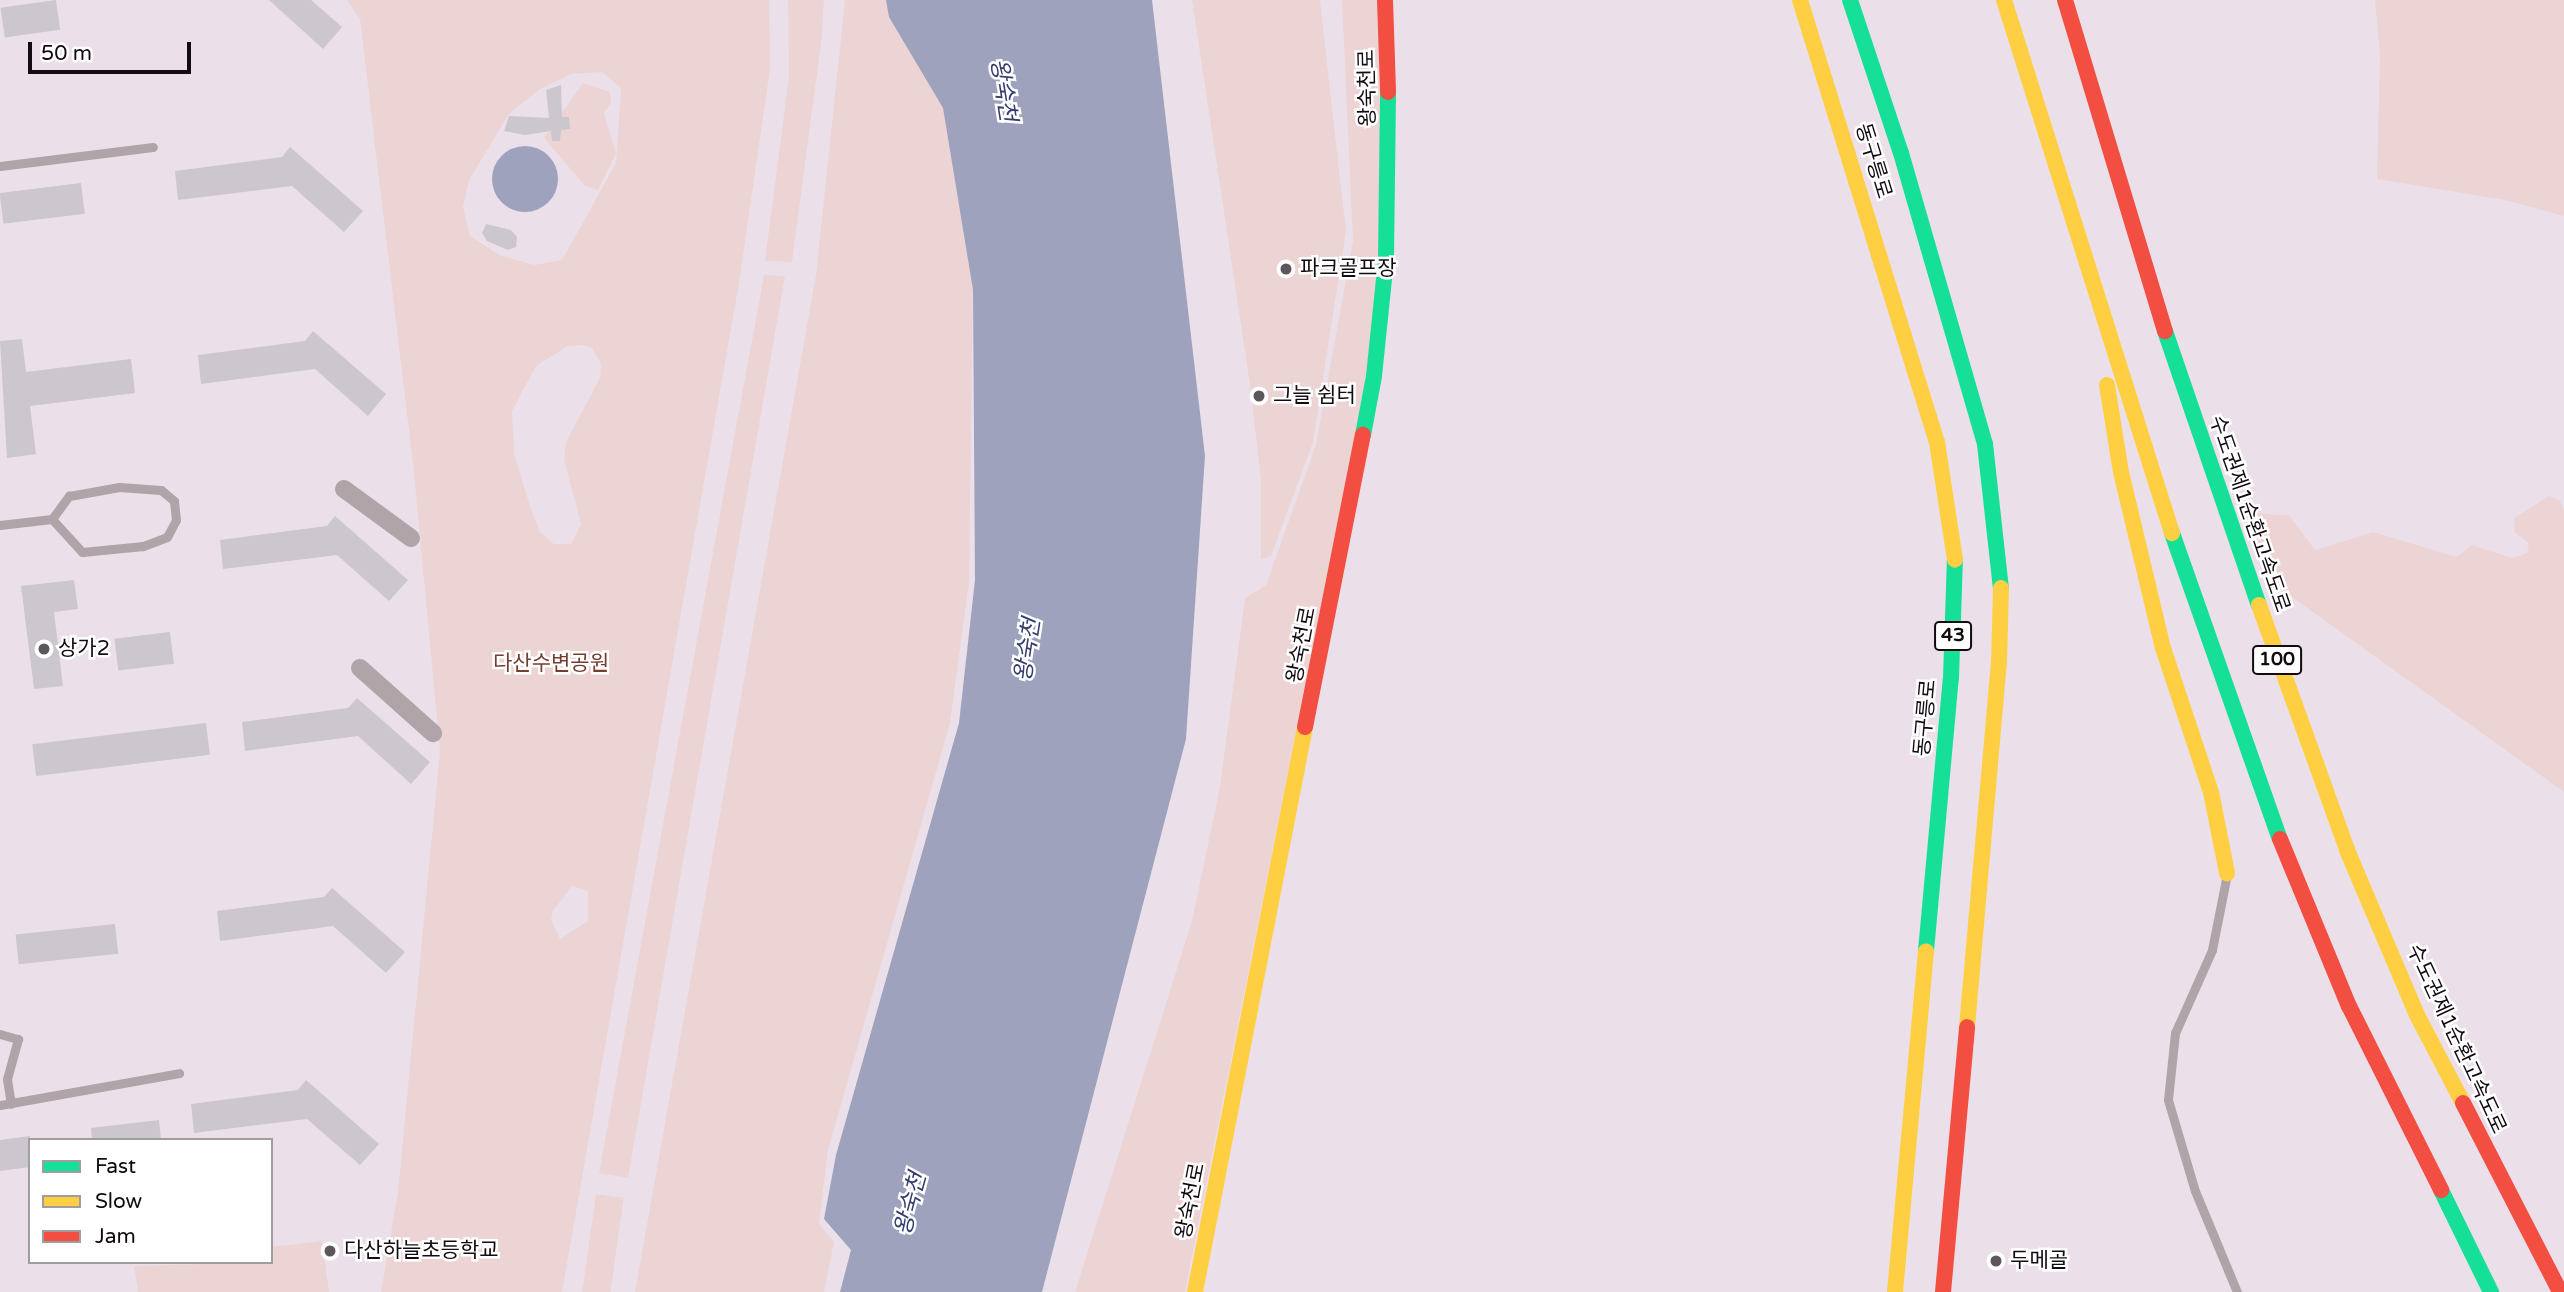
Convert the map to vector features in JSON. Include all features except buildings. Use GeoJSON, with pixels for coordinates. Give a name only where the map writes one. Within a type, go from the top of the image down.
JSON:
{"type":"FeatureCollection","features":[{"type":"Feature","properties":{"kind":"main road","name":"왕숙천로"},"geometry":{"type":"LineString","coordinates":[[1195,1292],[1374,376],[1386,259],[1390,133],[1385,0]]}},
{"type":"Feature","properties":{"kind":"main road","name":"동구릉로"},"geometry":{"type":"LineString","coordinates":[[1800,0],[1937,442],[1955,561],[1951,678],[1895,1292]]}},
{"type":"Feature","properties":{"kind":"main road","name":"동구릉로"},"geometry":{"type":"LineString","coordinates":[[1850,0],[1901,153],[1985,444],[2002,565],[1998,664],[1943,1292]]}},
{"type":"Feature","properties":{"kind":"main road","name":"100"},"geometry":{"type":"LineString","coordinates":[[2004,0],[2157,489],[2280,838],[2349,1006],[2491,1292]]}},
{"type":"Feature","properties":{"kind":"main road","name":"수도권제1순환고속도로"},"geometry":{"type":"LineString","coordinates":[[2065,0],[2194,419],[2347,850],[2417,1015],[2560,1292]]}},
{"type":"Feature","properties":{"kind":"main road"},"geometry":{"type":"LineString","coordinates":[[2090,280],[2121,472],[2163,648],[2211,792],[2227,873]]}},
{"type":"Feature","properties":{"kind":"street"},"geometry":{"type":"LineString","coordinates":[[344,489],[411,538]]}},
{"type":"Feature","properties":{"kind":"street"},"geometry":{"type":"LineString","coordinates":[[360,668],[433,733]]}},
{"type":"Feature","properties":{"kind":"lane"},"geometry":{"type":"LineString","coordinates":[[0,166],[153,147]]}},
{"type":"Feature","properties":{"kind":"lane"},"geometry":{"type":"LineString","coordinates":[[0,525],[52,519],[69,496],[119,487],[161,490],[174,501],[176,520],[167,537],[143,546],[82,552],[52,519]]}},
{"type":"Feature","properties":{"kind":"lane"},"geometry":{"type":"LineString","coordinates":[[2227,873],[2211,950],[2175,1033],[2168,1100],[2194,1191],[2237,1292]]}},
{"type":"Feature","properties":{"kind":"lane"},"geometry":{"type":"LineString","coordinates":[[0,1034],[19,1039],[8,1079],[11,1104]]}},
{"type":"Feature","properties":{"kind":"lane"},"geometry":{"type":"LineString","coordinates":[[0,1105],[179,1073]]}},
{"type":"Feature","properties":{"kind":"green space","name":"다산수변공원"},"geometry":{"type":"Polygon","coordinates":[[[347,0],[769,0],[770,69],[739,283],[562,1292],[381,1292],[398,1192],[440,751],[414,473],[360,19],[347,0]],[[602,72],[571,74],[540,89],[509,114],[469,180],[463,207],[470,236],[501,256],[535,265],[562,260],[616,163],[621,88],[602,72]],[[582,345],[568,346],[536,366],[512,411],[514,454],[530,506],[540,532],[554,544],[571,544],[581,524],[564,460],[566,442],[600,378],[601,364],[592,348],[582,345]],[[572,886],[553,911],[551,920],[560,939],[588,921],[588,891],[572,886]]]}},
{"type":"Feature","properties":{"kind":"green space"},"geometry":{"type":"Polygon","coordinates":[[[788,0],[824,0],[822,36],[792,262],[765,261],[789,76],[788,0]]]}},
{"type":"Feature","properties":{"kind":"green space"},"geometry":{"type":"Polygon","coordinates":[[[845,0],[886,0],[889,17],[943,108],[973,290],[969,582],[950,723],[828,1150],[819,1224],[834,1242],[824,1292],[635,1292],[816,275],[845,0]]]}},
{"type":"Feature","properties":{"kind":"green space","name":"파크골프장"},"geometry":{"type":"Polygon","coordinates":[[[1192,0],[1320,0],[1346,232],[1313,442],[1271,556],[1261,559],[1261,480],[1250,385],[1192,0]]]}},
{"type":"Feature","properties":{"kind":"green space"},"geometry":{"type":"Polygon","coordinates":[[[1342,0],[1378,0],[1382,219],[1370,358],[1185,1292],[1075,1292],[1192,921],[1220,787],[1245,598],[1266,585],[1316,445],[1353,241],[1342,0]]]}},
{"type":"Feature","properties":{"kind":"green space"},"geometry":{"type":"Polygon","coordinates":[[[2375,0],[2564,0],[2564,216],[2505,200],[2377,179],[2380,56],[2375,0]]]}},
{"type":"Feature","properties":{"kind":"green space"},"geometry":{"type":"Polygon","coordinates":[[[583,83],[610,92],[611,103],[604,113],[616,154],[598,190],[585,186],[544,138],[583,83]]]}},
{"type":"Feature","properties":{"kind":"green space"},"geometry":{"type":"Polygon","coordinates":[[[764,275],[785,276],[628,1178],[599,1173],[764,275]]]}},
{"type":"Feature","properties":{"kind":"green space"},"geometry":{"type":"Polygon","coordinates":[[[2549,496],[2560,501],[2564,511],[2564,792],[2282,590],[2244,513],[2289,515],[2315,550],[2373,532],[2457,557],[2472,545],[2512,558],[2527,553],[2529,543],[2515,533],[2514,518],[2549,496]]]}},
{"type":"Feature","properties":{"kind":"green space"},"geometry":{"type":"Polygon","coordinates":[[[596,1194],[624,1198],[611,1292],[582,1292],[596,1194]]]}},
{"type":"Feature","properties":{"kind":"green space"},"geometry":{"type":"Polygon","coordinates":[[[322,1241],[329,1292],[138,1292],[134,1266],[273,1264],[273,1247],[322,1241]]]}},
{"type":"Feature","properties":{"kind":"water","name":"왕숙천"},"geometry":{"type":"Polygon","coordinates":[[[886,0],[1152,0],[1205,456],[1186,739],[1042,1292],[840,1292],[851,1250],[824,1219],[836,1155],[959,723],[975,580],[973,290],[943,108],[889,17],[886,0]]]}},
{"type":"Feature","properties":{"kind":"water"},"geometry":{"type":"Polygon","coordinates":[[[518,146],[532,146],[544,151],[553,160],[558,179],[556,192],[549,203],[532,212],[518,212],[506,207],[497,198],[492,186],[492,172],[497,160],[506,151],[518,146]]]}},
{"type":"Feature","properties":{"kind":"traffic: fast"},"geometry":{"type":"LineString","coordinates":[[1850,0],[1901,153],[1985,444],[2001,588]]}},
{"type":"Feature","properties":{"kind":"traffic: fast"},"geometry":{"type":"LineString","coordinates":[[1363,435],[1374,376],[1386,259],[1388,92]]}},
{"type":"Feature","properties":{"kind":"traffic: fast"},"geometry":{"type":"LineString","coordinates":[[2165,331],[2259,605]]}},
{"type":"Feature","properties":{"kind":"traffic: fast"},"geometry":{"type":"LineString","coordinates":[[2172,533],[2280,839]]}},
{"type":"Feature","properties":{"kind":"traffic: fast"},"geometry":{"type":"LineString","coordinates":[[1926,951],[1951,678],[1955,560]]}},
{"type":"Feature","properties":{"kind":"traffic: fast"},"geometry":{"type":"LineString","coordinates":[[2441,1190],[2491,1292]]}},
{"type":"Feature","properties":{"kind":"traffic: slow"},"geometry":{"type":"LineString","coordinates":[[1800,0],[1937,442],[1955,560]]}},
{"type":"Feature","properties":{"kind":"traffic: slow"},"geometry":{"type":"LineString","coordinates":[[2004,0],[2172,533]]}},
{"type":"Feature","properties":{"kind":"traffic: slow"},"geometry":{"type":"LineString","coordinates":[[2107,385],[2121,472],[2163,648],[2211,792],[2227,873]]}},
{"type":"Feature","properties":{"kind":"traffic: slow"},"geometry":{"type":"LineString","coordinates":[[1967,1027],[1999,664],[2001,588]]}},
{"type":"Feature","properties":{"kind":"traffic: slow"},"geometry":{"type":"LineString","coordinates":[[2259,605],[2347,850],[2417,1015],[2463,1103]]}},
{"type":"Feature","properties":{"kind":"traffic: slow"},"geometry":{"type":"LineString","coordinates":[[1195,1292],[1305,727]]}},
{"type":"Feature","properties":{"kind":"traffic: slow"},"geometry":{"type":"LineString","coordinates":[[1895,1292],[1926,951]]}},
{"type":"Feature","properties":{"kind":"traffic: jam"},"geometry":{"type":"LineString","coordinates":[[1385,0],[1388,92]]}},
{"type":"Feature","properties":{"kind":"traffic: jam"},"geometry":{"type":"LineString","coordinates":[[2065,0],[2165,331]]}},
{"type":"Feature","properties":{"kind":"traffic: jam"},"geometry":{"type":"LineString","coordinates":[[1305,727],[1363,435]]}},
{"type":"Feature","properties":{"kind":"traffic: jam"},"geometry":{"type":"LineString","coordinates":[[2280,839],[2349,1006],[2441,1190]]}},
{"type":"Feature","properties":{"kind":"traffic: jam"},"geometry":{"type":"LineString","coordinates":[[1943,1292],[1967,1027]]}},
{"type":"Feature","properties":{"kind":"traffic: jam"},"geometry":{"type":"LineString","coordinates":[[2463,1103],[2560,1292]]}},
{"type":"Feature","properties":{"kind":"place","name":"파크골프장"},"geometry":{"type":"Point","coordinates":[1286,269]}},
{"type":"Feature","properties":{"kind":"place","name":"그늘 쉼터"},"geometry":{"type":"Point","coordinates":[1259,396]}},
{"type":"Feature","properties":{"kind":"place","name":"상가2"},"geometry":{"type":"Point","coordinates":[44,649]}},
{"type":"Feature","properties":{"kind":"place","name":"다산하늘초등학교"},"geometry":{"type":"Point","coordinates":[330,1251]}},
{"type":"Feature","properties":{"kind":"place","name":"두메골"},"geometry":{"type":"Point","coordinates":[1996,1261]}}]}
